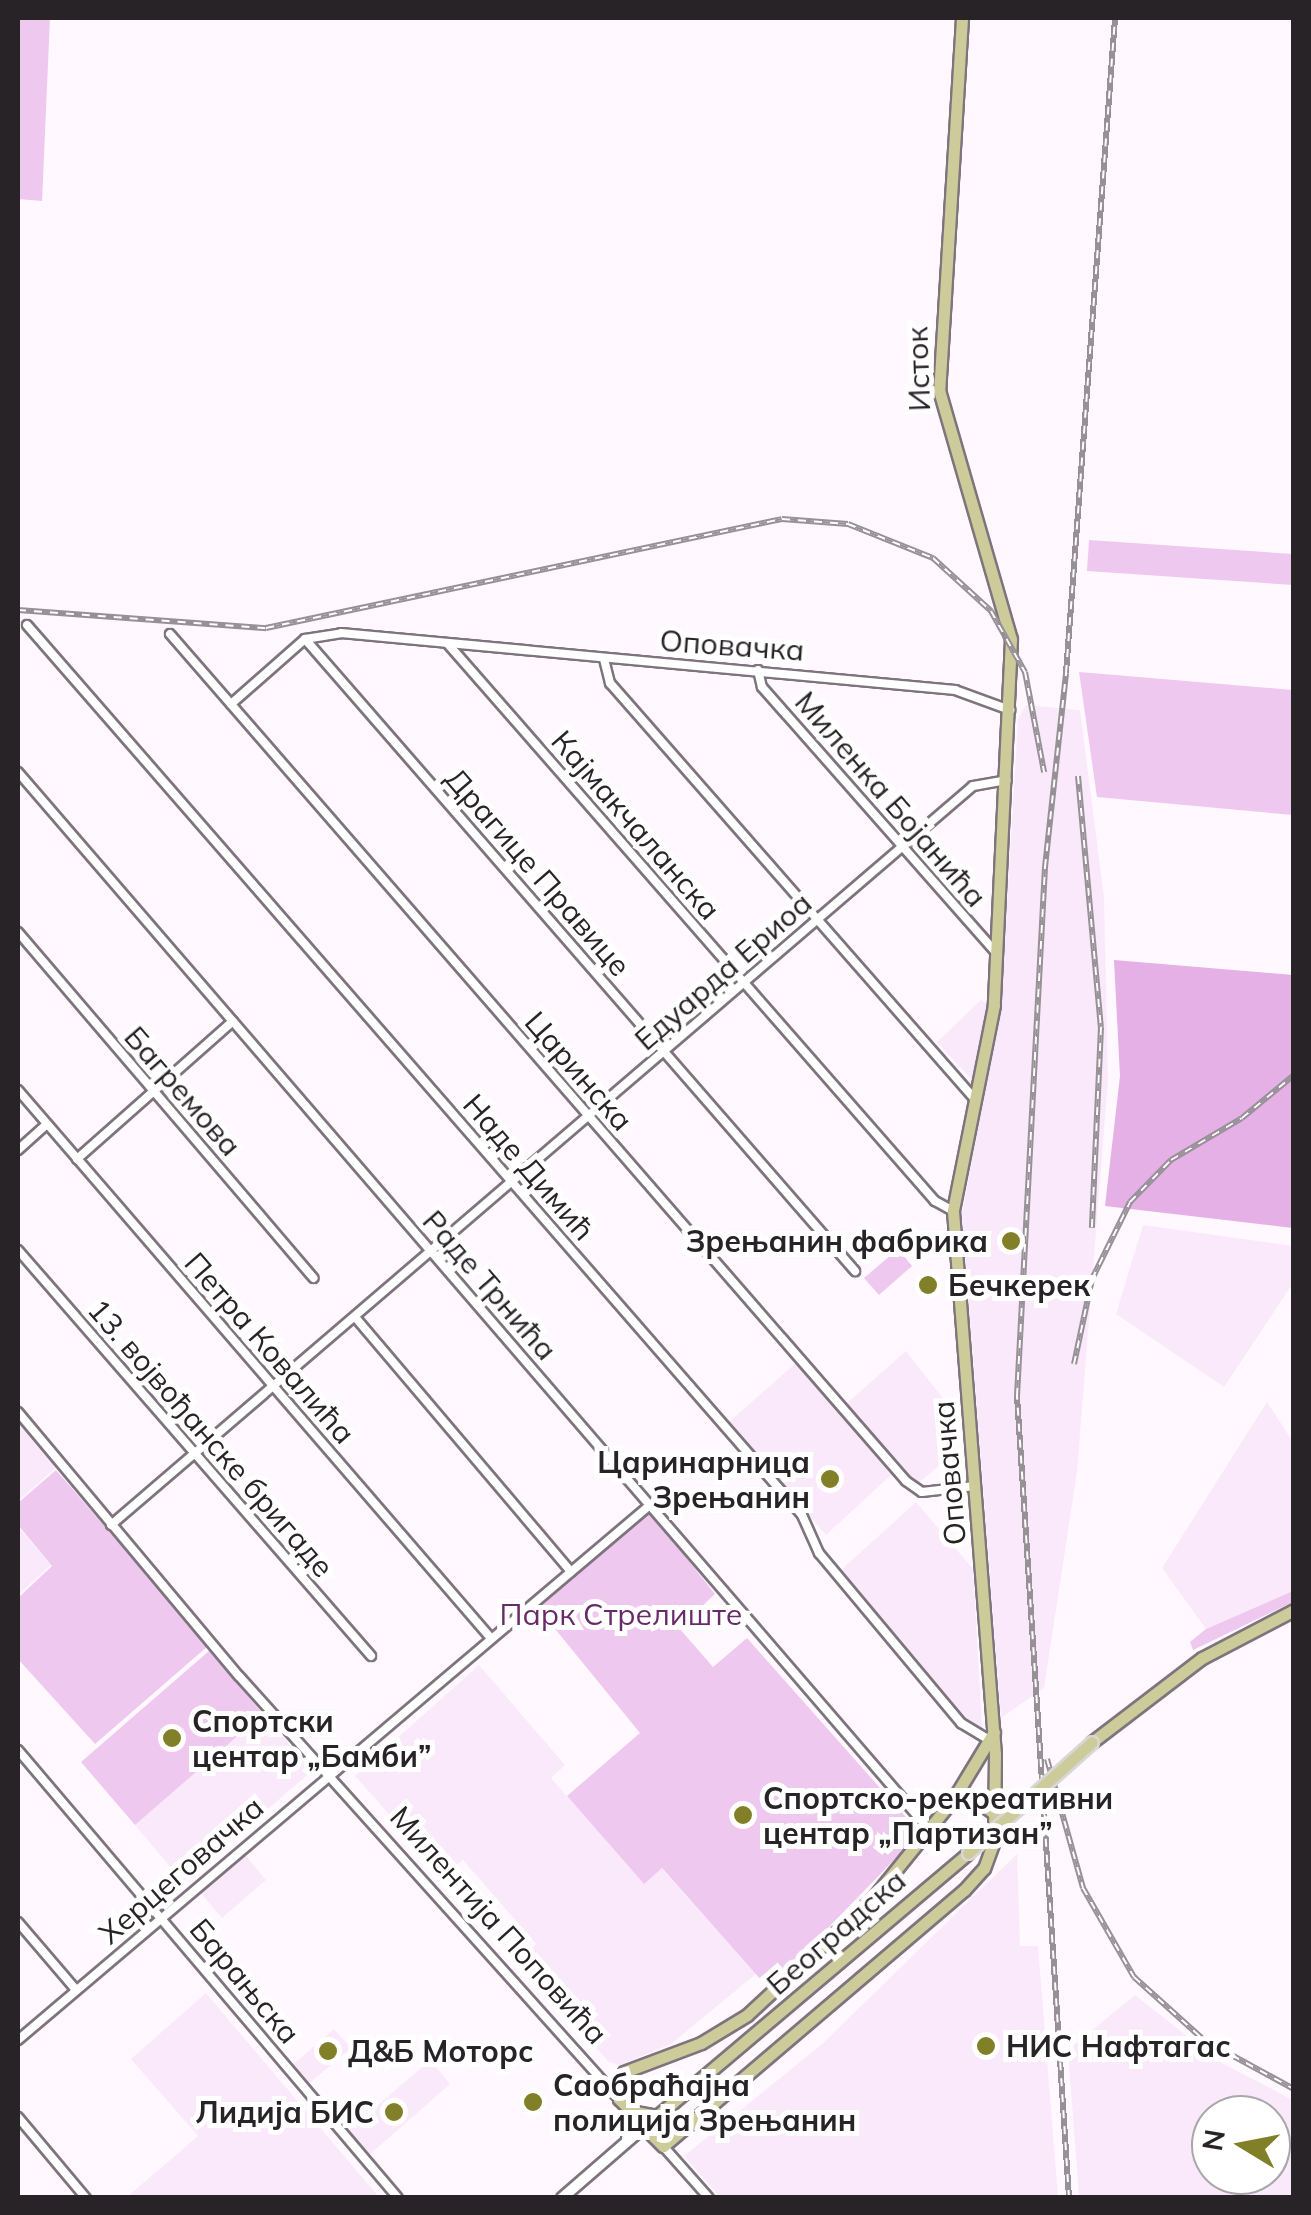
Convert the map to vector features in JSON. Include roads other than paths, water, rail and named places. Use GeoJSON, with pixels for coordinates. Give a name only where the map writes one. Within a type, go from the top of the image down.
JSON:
{"type":"FeatureCollection","features":[{"type":"Feature","properties":{"kind":"main road","name":"Исток"},"geometry":{"type":"LineString","coordinates":[[962,18],[939,390],[1006,609],[1010,710],[997,954]]}},
{"type":"Feature","properties":{"kind":"main road","name":"Оповачка"},"geometry":{"type":"LineString","coordinates":[[663,2146],[978,1876],[990,1857],[996,1815],[976,1486],[953,1211],[997,954]]}},
{"type":"Feature","properties":{"kind":"main road","name":"Београдска"},"geometry":{"type":"LineString","coordinates":[[562,2198],[968,1853],[1092,1742],[1202,1658],[1294,1610]]}},
{"type":"Feature","properties":{"kind":"main road"},"geometry":{"type":"LineString","coordinates":[[619,2099],[628,2068],[688,2049],[747,2015],[873,1898],[954,1798],[991,1736]]}},
{"type":"Feature","properties":{"kind":"main road"},"geometry":{"type":"LineString","coordinates":[[954,1798],[980,1801],[996,1815]]}},
{"type":"Feature","properties":{"kind":"main road","name":"Милентија Поповића"},"geometry":{"type":"LineString","coordinates":[[619,2099],[628,2110]]}},
{"type":"Feature","properties":{"kind":"main road"},"geometry":{"type":"LineString","coordinates":[[626,2142],[628,2110],[657,2116]]}},
{"type":"Feature","properties":{"kind":"main road"},"geometry":{"type":"LineString","coordinates":[[644,2126],[663,2146]]}},
{"type":"Feature","properties":{"kind":"street","name":"Наде Димић"},"geometry":{"type":"LineString","coordinates":[[26,625],[802,1516],[818,1553],[962,1723],[991,1736]]}},
{"type":"Feature","properties":{"kind":"street","name":"Оповачка"},"geometry":{"type":"LineString","coordinates":[[306,639],[341,633],[758,670],[955,690],[1010,710]]}},
{"type":"Feature","properties":{"kind":"street","name":"Царинска"},"geometry":{"type":"LineString","coordinates":[[170,634],[906,1482],[922,1492],[976,1486]]}},
{"type":"Feature","properties":{"kind":"street"},"geometry":{"type":"LineString","coordinates":[[231,704],[306,639]]}},
{"type":"Feature","properties":{"kind":"street","name":"Драгице Правице"},"geometry":{"type":"LineString","coordinates":[[306,639],[855,1270]]}},
{"type":"Feature","properties":{"kind":"street","name":"Кајмакчаланска"},"geometry":{"type":"LineString","coordinates":[[447,643],[935,1201],[953,1211]]}},
{"type":"Feature","properties":{"kind":"street"},"geometry":{"type":"LineString","coordinates":[[604,659],[606,678],[974,1098]]}},
{"type":"Feature","properties":{"kind":"street","name":"Миленка Бојанића"},"geometry":{"type":"LineString","coordinates":[[758,670],[762,687],[997,954]]}},
{"type":"Feature","properties":{"kind":"street","name":"Раде Трнића"},"geometry":{"type":"LineString","coordinates":[[18,772],[928,1828]]}},
{"type":"Feature","properties":{"kind":"street","name":"Едуарда Ериоа"},"geometry":{"type":"LineString","coordinates":[[111,1525],[973,786],[1006,780]]}},
{"type":"Feature","properties":{"kind":"street","name":"Багремова"},"geometry":{"type":"LineString","coordinates":[[18,932],[314,1278]]}},
{"type":"Feature","properties":{"kind":"street"},"geometry":{"type":"LineString","coordinates":[[77,1159],[233,1021]]}},
{"type":"Feature","properties":{"kind":"street","name":"Петра Ковалића"},"geometry":{"type":"LineString","coordinates":[[18,1090],[489,1636]]}},
{"type":"Feature","properties":{"kind":"street"},"geometry":{"type":"LineString","coordinates":[[18,1150],[47,1124]]}},
{"type":"Feature","properties":{"kind":"street","name":"13. војвођанске бригаде"},"geometry":{"type":"LineString","coordinates":[[18,1250],[371,1656]]}},
{"type":"Feature","properties":{"kind":"street"},"geometry":{"type":"LineString","coordinates":[[355,1316],[571,1572]]}},
{"type":"Feature","properties":{"kind":"street","name":"Милентија Поповића"},"geometry":{"type":"LineString","coordinates":[[18,1412],[111,1525],[619,2099]]}},
{"type":"Feature","properties":{"kind":"street","name":"Херцеговачка"},"geometry":{"type":"LineString","coordinates":[[18,2040],[489,1636],[650,1506]]}},
{"type":"Feature","properties":{"kind":"street","name":"Барањска"},"geometry":{"type":"LineString","coordinates":[[18,1750],[398,2198]]}},
{"type":"Feature","properties":{"kind":"street"},"geometry":{"type":"LineString","coordinates":[[18,1922],[76,1990]]}},
{"type":"Feature","properties":{"kind":"street"},"geometry":{"type":"LineString","coordinates":[[602,2078],[628,2068]]}},
{"type":"Feature","properties":{"kind":"street"},"geometry":{"type":"LineString","coordinates":[[18,2117],[86,2198]]}},
{"type":"Feature","properties":{"kind":"street"},"geometry":{"type":"LineString","coordinates":[[663,2146],[709,2198]]}},
{"type":"Feature","properties":{"kind":"railway"},"geometry":{"type":"LineString","coordinates":[[1069,2198],[1017,1396],[1045,867],[1066,673],[1115,18]]}},
{"type":"Feature","properties":{"kind":"railway"},"geometry":{"type":"LineString","coordinates":[[18,610],[266,628],[782,519],[848,524],[933,558],[991,611],[1025,672],[1044,772]]}},
{"type":"Feature","properties":{"kind":"railway"},"geometry":{"type":"LineString","coordinates":[[1078,776],[1101,1027],[1092,1228]]}},
{"type":"Feature","properties":{"kind":"railway"},"geometry":{"type":"LineString","coordinates":[[1074,1364],[1092,1279],[1130,1202],[1171,1160],[1242,1118],[1294,1075]]}},
{"type":"Feature","properties":{"kind":"railway"},"geometry":{"type":"LineString","coordinates":[[1047,1759],[1083,1888],[1134,1977],[1204,2040],[1294,2089]]}},
{"type":"Feature","properties":{"kind":"place","name":"Зрењанин фабрика"},"geometry":{"type":"Point","coordinates":[1011,1241]}},
{"type":"Feature","properties":{"kind":"place","name":"Бечкерек"},"geometry":{"type":"Point","coordinates":[928,1285]}},
{"type":"Feature","properties":{"kind":"place","name":"Царинарница Зрењанин"},"geometry":{"type":"Point","coordinates":[830,1479]}},
{"type":"Feature","properties":{"kind":"place","name":"Спортски центар „Бамби”"},"geometry":{"type":"Point","coordinates":[172,1738]}},
{"type":"Feature","properties":{"kind":"place","name":"Спортско-рекреативни центар „Партизан”"},"geometry":{"type":"Point","coordinates":[743,1815]}},
{"type":"Feature","properties":{"kind":"place","name":"НИС Нафтагас"},"geometry":{"type":"Point","coordinates":[986,2046]}},
{"type":"Feature","properties":{"kind":"place","name":"Д&Б Моторс"},"geometry":{"type":"Point","coordinates":[328,2051]}},
{"type":"Feature","properties":{"kind":"place","name":"Саобраћајна полиција Зрењанин"},"geometry":{"type":"Point","coordinates":[533,2102]}},
{"type":"Feature","properties":{"kind":"place","name":"Лидија БИС"},"geometry":{"type":"Point","coordinates":[394,2112]}},
{"type":"Feature","properties":{"kind":"park label","name":"Парк Стрелиште"},"geometry":{"type":"Point","coordinates":[621,1614]}}]}
